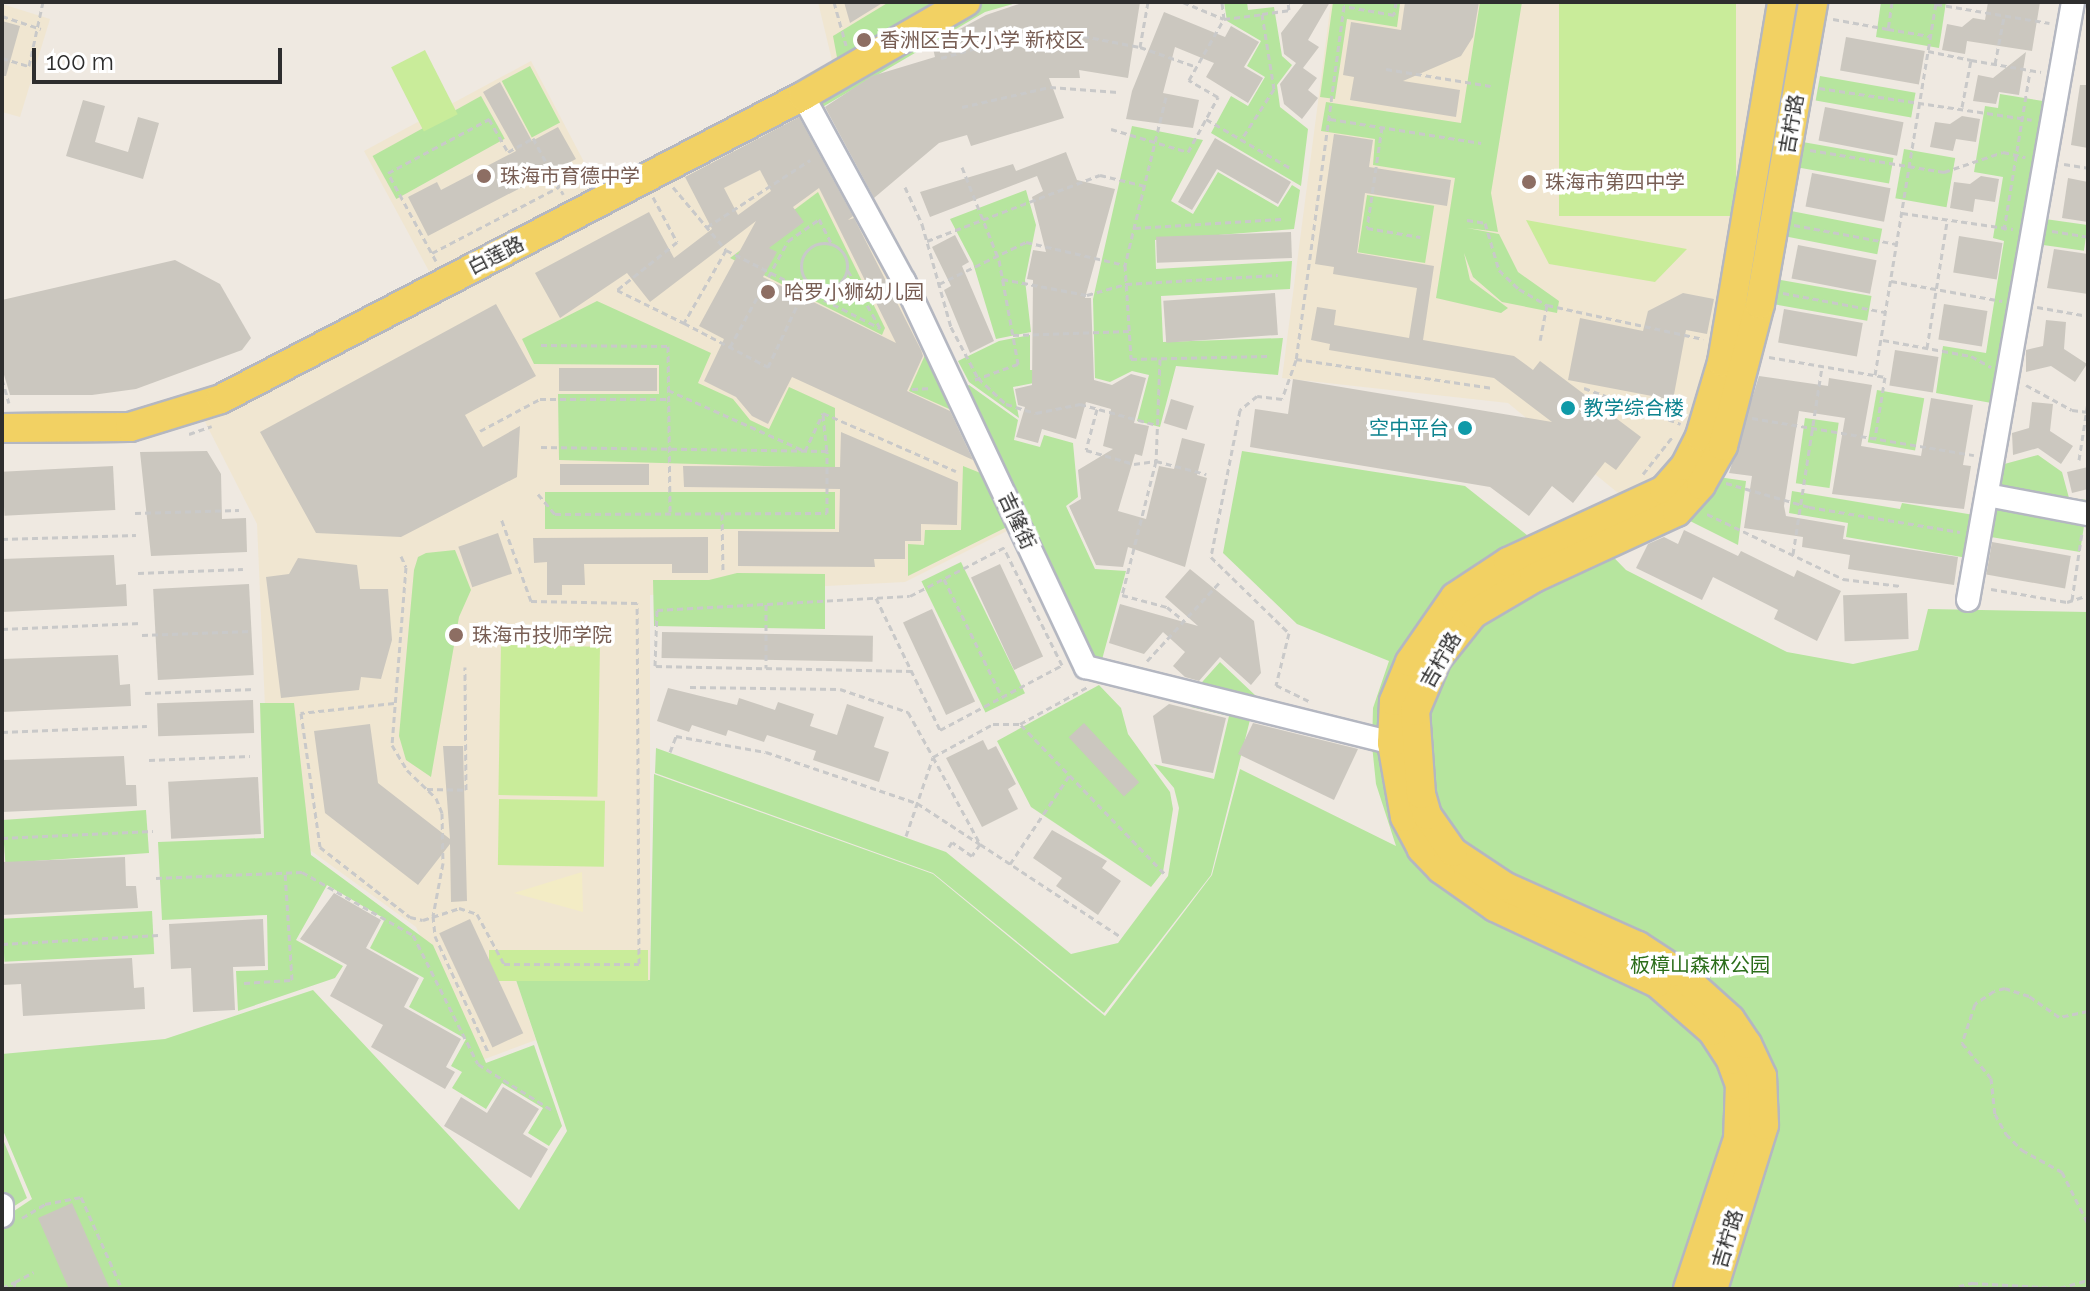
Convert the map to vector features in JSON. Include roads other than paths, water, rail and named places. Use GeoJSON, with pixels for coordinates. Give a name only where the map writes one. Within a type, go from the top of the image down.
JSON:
{"type":"FeatureCollection","features":[{"type":"Feature","properties":{"kind":"main road","name":"白莲路"},"geometry":{"type":"LineString","coordinates":[[5,415],[130,427],[180,416],[574,215],[656,184],[966,2]]}},
{"type":"Feature","properties":{"kind":"main road","name":"吉柠路"},"geometry":{"type":"LineString","coordinates":[[1688,1289],[1738,1139],[1740,1085],[1731,1060],[1712,1031],[1657,983],[1495,907],[1441,869],[1422,849],[1405,817],[1392,743],[1394,701],[1410,662],[1455,597],[1508,562],[1664,490],[1685,466],[1700,436],[1722,362],[1782,2]]}},
{"type":"Feature","properties":{"kind":"main road","name":"吉柠路"},"geometry":{"type":"LineString","coordinates":[[1713,1289],[1764,1125],[1762,1076],[1747,1044],[1719,1007],[1678,972],[1638,946],[1504,886],[1453,852],[1427,815],[1421,794],[1415,711],[1437,659],[1473,614],[1534,578],[1677,512],[1701,485],[1723,446],[1760,304],[1818,9]]}},
{"type":"Feature","properties":{"kind":"lane"},"geometry":{"type":"LineString","coordinates":[[1970,593],[2073,2]]}},
{"type":"Feature","properties":{"kind":"lane","name":"吉隆街"},"geometry":{"type":"LineString","coordinates":[[803,96],[904,281],[1086,667],[1392,743]]}},
{"type":"Feature","properties":{"kind":"lane"},"geometry":{"type":"LineString","coordinates":[[1987,495],[2086,514]]}},
{"type":"Feature","properties":{"kind":"place","name":"香洲区吉大小学 新校区"},"geometry":{"type":"Point","coordinates":[864,40]}},
{"type":"Feature","properties":{"kind":"place","name":"珠海市育德中学"},"geometry":{"type":"Point","coordinates":[484,176]}},
{"type":"Feature","properties":{"kind":"place","name":"珠海市第四中学"},"geometry":{"type":"Point","coordinates":[1529,182]}},
{"type":"Feature","properties":{"kind":"place","name":"哈罗小狮幼儿园"},"geometry":{"type":"Point","coordinates":[768,292]}},
{"type":"Feature","properties":{"kind":"place","name":"教学综合楼"},"geometry":{"type":"Point","coordinates":[1568,408]}},
{"type":"Feature","properties":{"kind":"place","name":"空中平台"},"geometry":{"type":"Point","coordinates":[1465,428]}},
{"type":"Feature","properties":{"kind":"place","name":"珠海市技师学院"},"geometry":{"type":"Point","coordinates":[456,635]}},
{"type":"Feature","properties":{"kind":"park label","name":"板樟山森林公园"},"geometry":{"type":"Point","coordinates":[1700,965]}}]}
